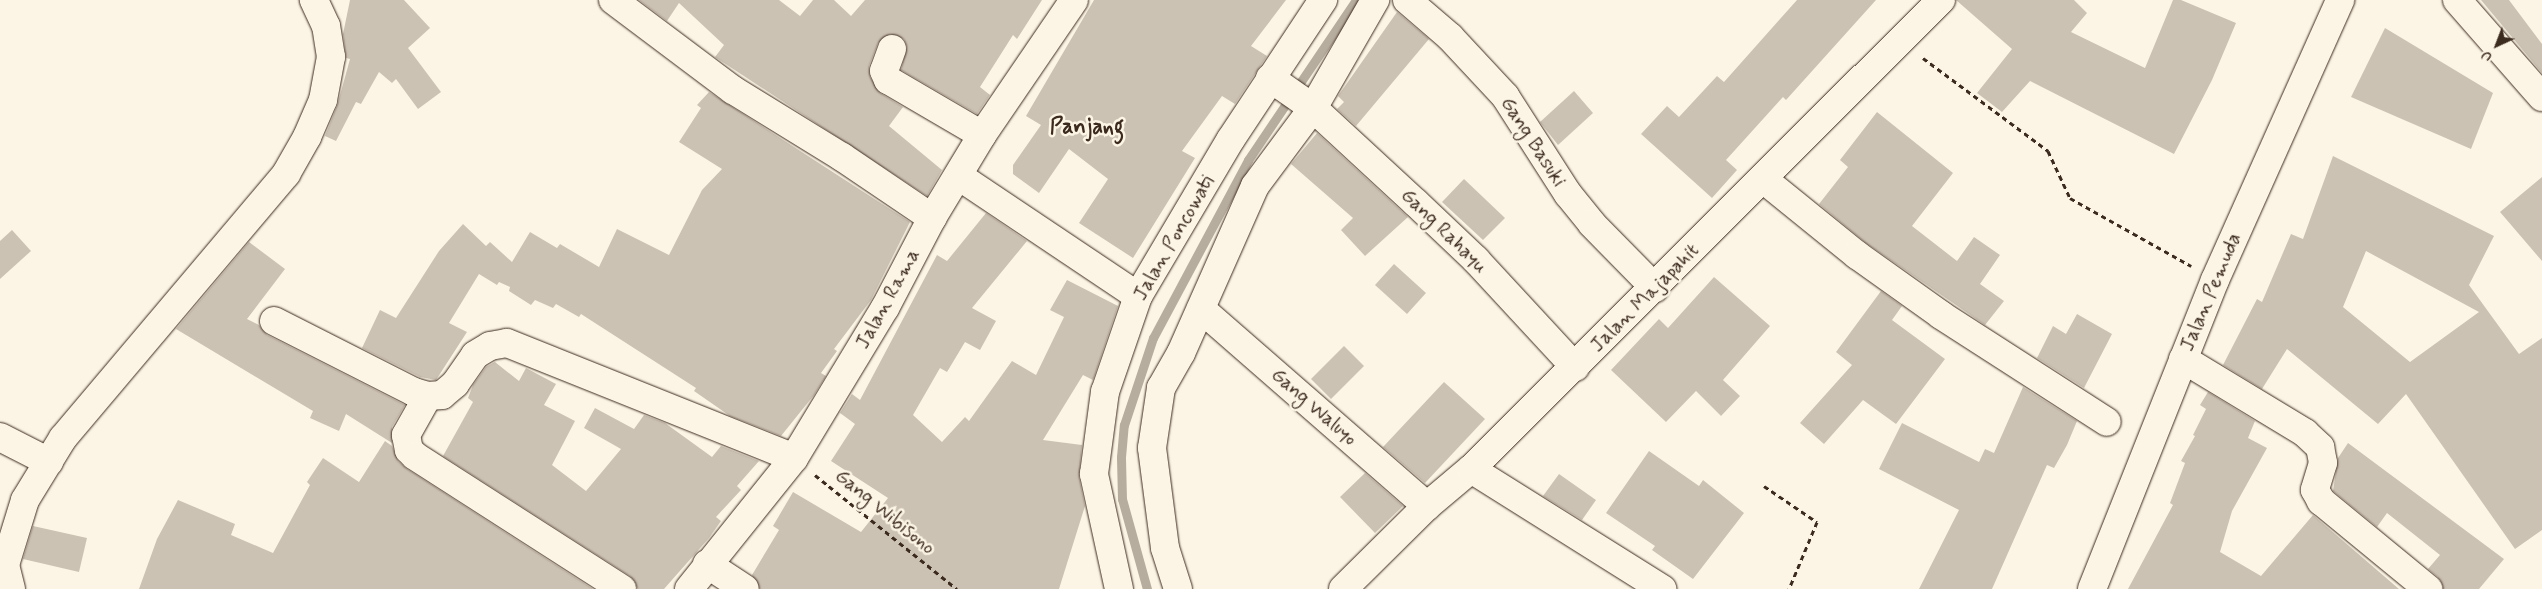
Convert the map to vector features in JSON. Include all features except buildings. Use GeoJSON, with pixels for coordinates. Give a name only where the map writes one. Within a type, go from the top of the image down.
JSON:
{"type":"FeatureCollection","features":[{"type":"Feature","properties":{"kind":"street"},"geometry":{"type":"LineString","coordinates":[[11,589],[5,565],[25,500],[63,438],[131,354],[206,271],[286,174],[303,144],[323,100],[331,57],[326,26],[314,0]]}},
{"type":"Feature","properties":{"kind":"street"},"geometry":{"type":"LineString","coordinates":[[613,0],[733,90],[932,218]]}},
{"type":"Feature","properties":{"kind":"street","name":"Jalan Rama"},"geometry":{"type":"LineString","coordinates":[[689,589],[707,564],[794,458],[885,308],[932,218],[960,176],[982,135],[1074,0]]}},
{"type":"Feature","properties":{"kind":"street","name":"Jalan Poncowati"},"geometry":{"type":"LineString","coordinates":[[1119,589],[1094,474],[1106,392],[1138,296],[1275,82],[1323,0]]}},
{"type":"Feature","properties":{"kind":"street"},"geometry":{"type":"LineString","coordinates":[[1178,589],[1165,548],[1152,448],[1161,388],[1201,309],[1255,186],[1309,106],[1375,0]]}},
{"type":"Feature","properties":{"kind":"street","name":"Gang Basuki"},"geometry":{"type":"LineString","coordinates":[[1407,0],[1450,37],[1505,96],[1568,194],[1592,224],[1655,288]]}},
{"type":"Feature","properties":{"kind":"street","name":"Jalan Majapahit"},"geometry":{"type":"LineString","coordinates":[[1343,589],[1427,506],[1472,469],[1941,0]]}},
{"type":"Feature","properties":{"kind":"street","name":"Jalan Pemuda"},"geometry":{"type":"LineString","coordinates":[[2092,589],[2215,280],[2340,0]]}},
{"type":"Feature","properties":{"kind":"street"},"geometry":{"type":"LineString","coordinates":[[2457,0],[2542,97]]}},
{"type":"Feature","properties":{"kind":"street"},"geometry":{"type":"LineString","coordinates":[[892,50],[884,71],[894,85],[982,135]]}},
{"type":"Feature","properties":{"kind":"street","name":"Gang Rahayu"},"geometry":{"type":"LineString","coordinates":[[1275,82],[1309,106],[1476,260],[1575,367]]}},
{"type":"Feature","properties":{"kind":"street"},"geometry":{"type":"LineString","coordinates":[[960,176],[1138,296]]}},
{"type":"Feature","properties":{"kind":"street"},"geometry":{"type":"LineString","coordinates":[[1763,179],[1857,255],[1941,315],[2108,422]]}},
{"type":"Feature","properties":{"kind":"street","name":"Gang Waluyo"},"geometry":{"type":"LineString","coordinates":[[1201,309],[1427,506]]}},
{"type":"Feature","properties":{"kind":"street"},"geometry":{"type":"LineString","coordinates":[[274,322],[414,392],[428,396],[442,396],[455,384],[475,355],[490,346],[506,343],[794,458]]}},
{"type":"Feature","properties":{"kind":"street"},"geometry":{"type":"LineString","coordinates":[[2183,359],[2305,433],[2320,447],[2323,463],[2315,490],[2321,501],[2428,589]]}},
{"type":"Feature","properties":{"kind":"street"},"geometry":{"type":"LineString","coordinates":[[428,396],[406,435],[409,450],[415,456],[622,589]]}},
{"type":"Feature","properties":{"kind":"street"},"geometry":{"type":"LineString","coordinates":[[0,437],[49,462]]}},
{"type":"Feature","properties":{"kind":"street"},"geometry":{"type":"LineString","coordinates":[[1472,469],[1662,589]]}},
{"type":"Feature","properties":{"kind":"street"},"geometry":{"type":"LineString","coordinates":[[707,564],[745,589]]}},
{"type":"Feature","properties":{"kind":"path"},"geometry":{"type":"LineString","coordinates":[[1900,42],[2048,151],[2070,198],[2215,280]]}},
{"type":"Feature","properties":{"kind":"path","name":"Gang Wibisono"},"geometry":{"type":"LineString","coordinates":[[794,458],[957,589]]}},
{"type":"Feature","properties":{"kind":"path"},"geometry":{"type":"LineString","coordinates":[[1764,486],[1817,522],[1789,589]]}},
{"type":"Feature","properties":{"kind":"waterway"},"geometry":{"type":"LineString","coordinates":[[1147,589],[1122,499],[1121,457],[1124,425],[1153,338],[1248,160],[1356,0]]}},
{"type":"Feature","properties":{"kind":"district","name":"Panjang"},"geometry":{"type":"Point","coordinates":[1087,128]}}]}
